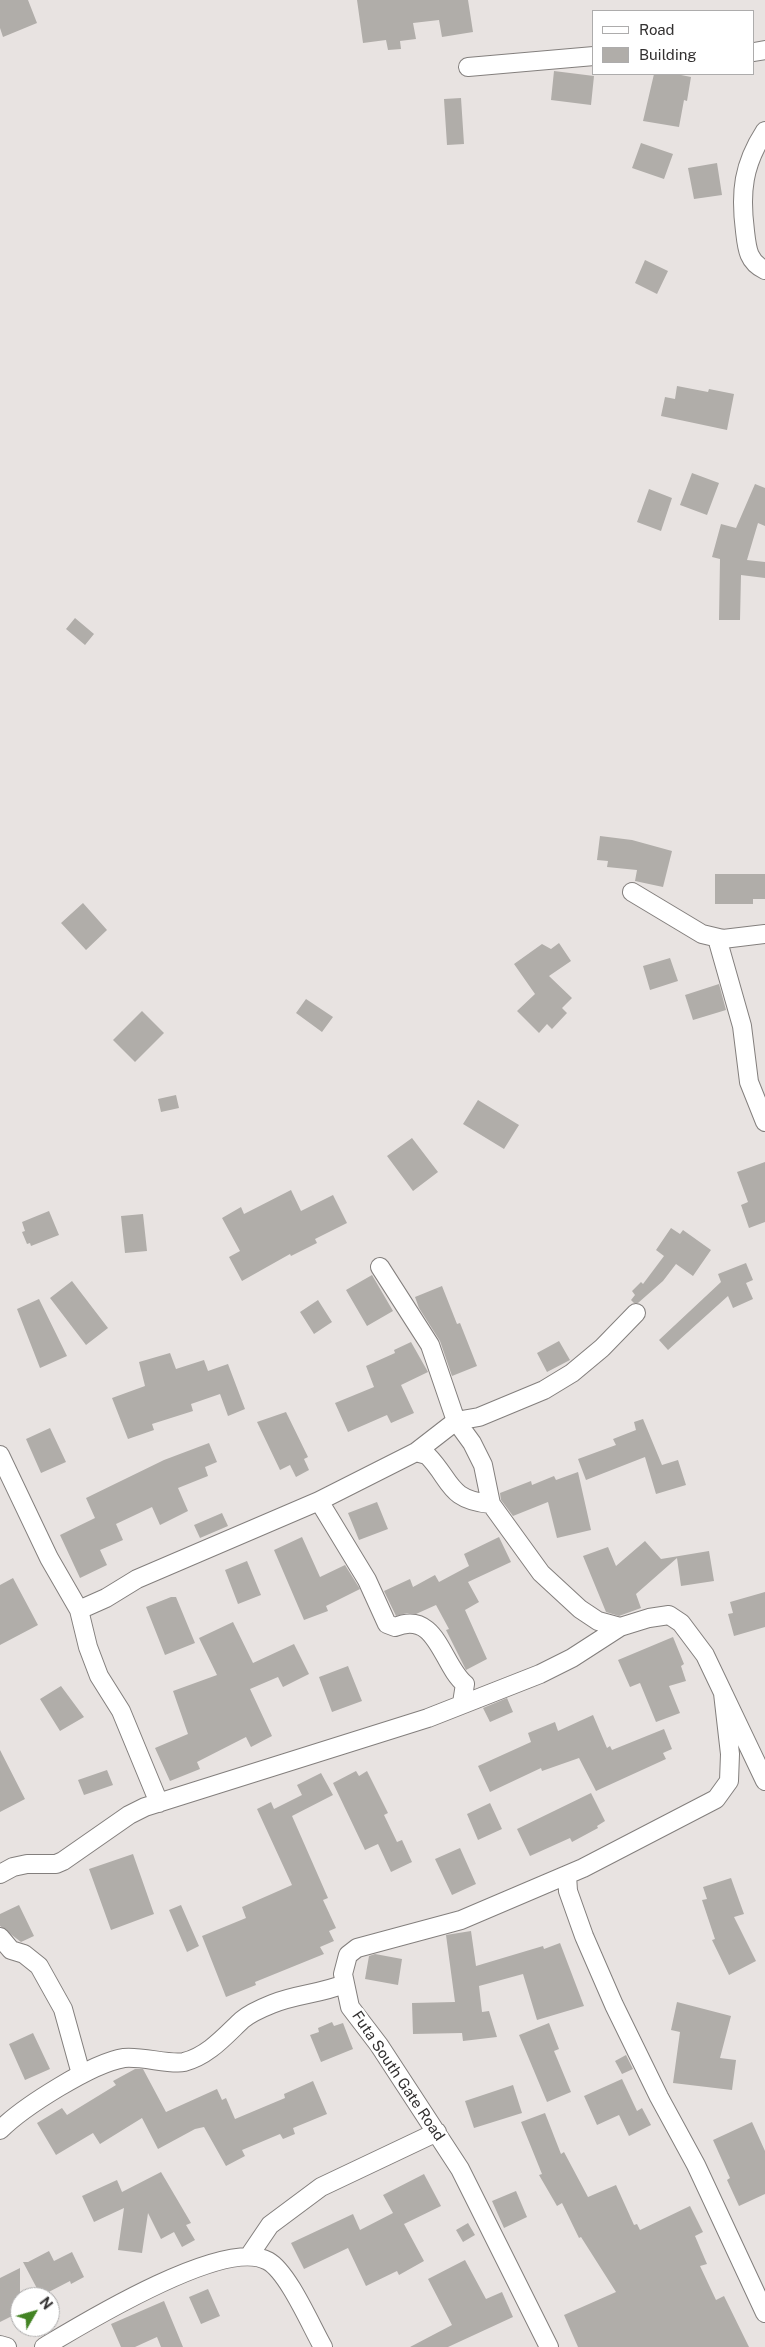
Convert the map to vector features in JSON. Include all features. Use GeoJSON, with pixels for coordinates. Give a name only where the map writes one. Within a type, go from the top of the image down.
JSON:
{"type":"FeatureCollection","features":[{"type":"Feature","properties":{"kind":"street"},"geometry":{"type":"LineString","coordinates":[[468,67],[592,56]]}},
{"type":"Feature","properties":{"kind":"street"},"geometry":{"type":"LineString","coordinates":[[765,131],[751,155],[741,199],[748,254],[753,262],[765,270]]}},
{"type":"Feature","properties":{"kind":"street"},"geometry":{"type":"LineString","coordinates":[[632,892],[702,934],[717,938],[765,934]]}},
{"type":"Feature","properties":{"kind":"street"},"geometry":{"type":"LineString","coordinates":[[717,938],[742,1026],[749,1082],[765,1122]]}},
{"type":"Feature","properties":{"kind":"street"},"geometry":{"type":"LineString","coordinates":[[380,1267],[430,1345],[456,1421],[472,1443],[483,1465],[491,1504],[541,1573],[586,1613],[598,1621],[620,1627]]}},
{"type":"Feature","properties":{"kind":"street"},"geometry":{"type":"LineString","coordinates":[[79,1610],[137,1579],[319,1501],[416,1452],[456,1421],[479,1418],[551,1386],[572,1373],[602,1348],[636,1313]]}},
{"type":"Feature","properties":{"kind":"street"},"geometry":{"type":"LineString","coordinates":[[416,1452],[427,1455],[449,1487],[460,1495],[472,1501],[491,1504]]}},
{"type":"Feature","properties":{"kind":"street"},"geometry":{"type":"LineString","coordinates":[[0,1455],[49,1558],[79,1610],[88,1647],[99,1676],[121,1711],[159,1803]]}},
{"type":"Feature","properties":{"kind":"street"},"geometry":{"type":"LineString","coordinates":[[319,1501],[367,1580],[387,1624],[395,1627],[404,1623],[414,1623],[433,1636],[457,1678],[465,1684],[462,1703]]}},
{"type":"Feature","properties":{"kind":"street"},"geometry":{"type":"LineString","coordinates":[[0,1874],[27,1864],[56,1864],[128,1815],[159,1803],[428,1718],[462,1703],[540,1674],[572,1658],[620,1627],[648,1618],[669,1615],[681,1623],[705,1655],[765,1781]]}},
{"type":"Feature","properties":{"kind":"street","name":"Futa South Gate Road"},"geometry":{"type":"LineString","coordinates":[[549,2347],[460,2169],[379,2045],[350,2007],[343,1974],[348,1954],[357,1948],[462,1920],[567,1875],[650,1835],[716,1800],[729,1781],[730,1754],[722,1693]]}},
{"type":"Feature","properties":{"kind":"street"},"geometry":{"type":"LineString","coordinates":[[567,1875],[568,1891],[584,1936],[614,2004],[659,2097],[696,2165],[765,2313]]}},
{"type":"Feature","properties":{"kind":"street"},"geometry":{"type":"LineString","coordinates":[[0,1937],[11,1950],[24,1954],[39,1966],[63,2009],[81,2074]]}},
{"type":"Feature","properties":{"kind":"street"},"geometry":{"type":"LineString","coordinates":[[0,2130],[19,2114],[81,2074],[123,2058],[151,2058],[184,2062],[212,2048],[243,2019],[271,2004],[308,1992],[326,1992],[344,1984]]}},
{"type":"Feature","properties":{"kind":"street"},"geometry":{"type":"LineString","coordinates":[[249,2256],[270,2225],[321,2187],[437,2132]]}},
{"type":"Feature","properties":{"kind":"street"},"geometry":{"type":"LineString","coordinates":[[44,2347],[82,2324],[182,2273],[224,2260],[249,2256],[266,2260],[284,2277],[323,2347]]}},
{"type":"Feature","properties":{"kind":"street"},"geometry":{"type":"LineString","coordinates":[[0,2345],[7,2347]]}},
{"type":"Feature","properties":{"kind":"building"},"geometry":{"type":"Polygon","coordinates":[[[0,0],[28,0],[37,23],[3,37],[0,28],[0,0]]]}},
{"type":"Feature","properties":{"kind":"building"},"geometry":{"type":"Polygon","coordinates":[[[357,0],[468,0],[473,32],[442,37],[439,20],[413,23],[416,39],[400,41],[401,49],[388,50],[386,40],[363,43],[357,0]]]}},
{"type":"Feature","properties":{"kind":"building"},"geometry":{"type":"Polygon","coordinates":[[[554,71],[594,76],[591,105],[551,100],[554,71]]]}},
{"type":"Feature","properties":{"kind":"building"},"geometry":{"type":"Polygon","coordinates":[[[654,75],[691,77],[687,101],[684,100],[679,127],[643,121],[654,75]]]}},
{"type":"Feature","properties":{"kind":"building"},"geometry":{"type":"Polygon","coordinates":[[[461,98],[464,144],[447,145],[444,99],[461,98]]]}},
{"type":"Feature","properties":{"kind":"building"},"geometry":{"type":"Polygon","coordinates":[[[641,143],[673,154],[664,179],[632,168],[641,143]]]}},
{"type":"Feature","properties":{"kind":"building"},"geometry":{"type":"Polygon","coordinates":[[[717,163],[722,195],[694,199],[688,168],[717,163]]]}},
{"type":"Feature","properties":{"kind":"building"},"geometry":{"type":"Polygon","coordinates":[[[645,260],[668,271],[657,294],[635,283],[645,260]]]}},
{"type":"Feature","properties":{"kind":"building"},"geometry":{"type":"Polygon","coordinates":[[[677,386],[708,392],[709,389],[734,394],[727,430],[661,416],[665,397],[675,399],[677,386]]]}},
{"type":"Feature","properties":{"kind":"building"},"geometry":{"type":"Polygon","coordinates":[[[692,473],[719,483],[707,515],[680,505],[692,473]]]}},
{"type":"Feature","properties":{"kind":"building"},"geometry":{"type":"Polygon","coordinates":[[[755,484],[765,488],[765,526],[758,523],[747,560],[765,562],[765,578],[741,575],[740,620],[719,620],[720,559],[712,557],[721,524],[736,528],[755,484]]]}},
{"type":"Feature","properties":{"kind":"building"},"geometry":{"type":"Polygon","coordinates":[[[649,489],[672,498],[661,531],[637,522],[649,489]]]}},
{"type":"Feature","properties":{"kind":"building"},"geometry":{"type":"Polygon","coordinates":[[[75,618],[94,634],[85,645],[66,629],[75,618]]]}},
{"type":"Feature","properties":{"kind":"building"},"geometry":{"type":"Polygon","coordinates":[[[600,836],[632,840],[672,851],[663,887],[635,881],[637,870],[607,867],[608,861],[597,860],[600,836]]]}},
{"type":"Feature","properties":{"kind":"building"},"geometry":{"type":"Polygon","coordinates":[[[715,874],[765,874],[765,899],[753,899],[753,904],[715,904],[715,874]]]}},
{"type":"Feature","properties":{"kind":"building"},"geometry":{"type":"Polygon","coordinates":[[[83,903],[107,930],[86,950],[61,923],[83,903]]]}},
{"type":"Feature","properties":{"kind":"building"},"geometry":{"type":"Polygon","coordinates":[[[559,943],[571,961],[549,976],[572,998],[562,1008],[567,1013],[552,1029],[547,1024],[539,1033],[517,1011],[535,994],[514,964],[542,944],[551,949],[559,943]]]}},
{"type":"Feature","properties":{"kind":"building"},"geometry":{"type":"Polygon","coordinates":[[[670,958],[678,981],[650,990],[643,966],[670,958]]]}},
{"type":"Feature","properties":{"kind":"building"},"geometry":{"type":"Polygon","coordinates":[[[719,984],[726,1010],[693,1020],[685,995],[719,984]]]}},
{"type":"Feature","properties":{"kind":"building"},"geometry":{"type":"Polygon","coordinates":[[[306,999],[333,1017],[322,1032],[296,1013],[306,999]]]}},
{"type":"Feature","properties":{"kind":"building"},"geometry":{"type":"Polygon","coordinates":[[[142,1011],[164,1033],[135,1062],[113,1040],[142,1011]]]}},
{"type":"Feature","properties":{"kind":"building"},"geometry":{"type":"Polygon","coordinates":[[[176,1095],[179,1108],[161,1112],[158,1099],[176,1095]]]}},
{"type":"Feature","properties":{"kind":"building"},"geometry":{"type":"Polygon","coordinates":[[[478,1100],[519,1125],[504,1149],[463,1124],[478,1100]]]}},
{"type":"Feature","properties":{"kind":"building"},"geometry":{"type":"Polygon","coordinates":[[[412,1138],[438,1172],[413,1191],[387,1156],[412,1138]]]}},
{"type":"Feature","properties":{"kind":"building"},"geometry":{"type":"Polygon","coordinates":[[[765,1162],[765,1222],[749,1228],[741,1205],[748,1202],[737,1172],[765,1162]]]}},
{"type":"Feature","properties":{"kind":"building"},"geometry":{"type":"Polygon","coordinates":[[[291,1190],[301,1211],[333,1195],[347,1223],[315,1239],[317,1243],[291,1256],[290,1254],[242,1281],[229,1257],[240,1251],[222,1218],[241,1207],[244,1214],[291,1190]]]}},
{"type":"Feature","properties":{"kind":"building"},"geometry":{"type":"Polygon","coordinates":[[[49,1211],[59,1235],[31,1246],[30,1243],[27,1244],[22,1232],[25,1231],[22,1222],[49,1211]]]}},
{"type":"Feature","properties":{"kind":"building"},"geometry":{"type":"Polygon","coordinates":[[[143,1214],[147,1251],[125,1253],[121,1216],[143,1214]]]}},
{"type":"Feature","properties":{"kind":"building"},"geometry":{"type":"Polygon","coordinates":[[[671,1228],[680,1234],[683,1230],[711,1250],[693,1276],[676,1264],[663,1281],[638,1303],[634,1303],[631,1300],[635,1295],[632,1291],[641,1282],[643,1284],[664,1256],[656,1250],[671,1228]]]}},
{"type":"Feature","properties":{"kind":"building"},"geometry":{"type":"Polygon","coordinates":[[[746,1263],[753,1280],[746,1283],[753,1299],[733,1308],[728,1296],[668,1350],[659,1340],[721,1282],[718,1274],[746,1263]]]}},
{"type":"Feature","properties":{"kind":"building"},"geometry":{"type":"Polygon","coordinates":[[[372,1275],[393,1311],[367,1326],[346,1290],[372,1275]]]}},
{"type":"Feature","properties":{"kind":"building"},"geometry":{"type":"Polygon","coordinates":[[[72,1281],[108,1328],[86,1345],[50,1298],[72,1281]]]}},
{"type":"Feature","properties":{"kind":"building"},"geometry":{"type":"Polygon","coordinates":[[[442,1286],[457,1324],[460,1323],[477,1366],[452,1376],[440,1341],[419,1308],[415,1297],[442,1286]]]}},
{"type":"Feature","properties":{"kind":"building"},"geometry":{"type":"Polygon","coordinates":[[[39,1299],[67,1356],[40,1368],[17,1309],[39,1299]]]}},
{"type":"Feature","properties":{"kind":"building"},"geometry":{"type":"Polygon","coordinates":[[[318,1300],[332,1322],[314,1334],[300,1312],[318,1300]]]}},
{"type":"Feature","properties":{"kind":"building"},"geometry":{"type":"Polygon","coordinates":[[[559,1341],[570,1360],[547,1372],[537,1353],[559,1341]]]}},
{"type":"Feature","properties":{"kind":"building"},"geometry":{"type":"Polygon","coordinates":[[[411,1342],[428,1372],[401,1385],[414,1413],[391,1423],[387,1415],[348,1432],[335,1403],[374,1387],[366,1366],[395,1353],[394,1350],[411,1342]]]}},
{"type":"Feature","properties":{"kind":"building"},"geometry":{"type":"Polygon","coordinates":[[[170,1353],[176,1369],[204,1360],[208,1371],[228,1364],[245,1409],[228,1416],[220,1394],[191,1404],[193,1411],[152,1424],[154,1430],[128,1439],[112,1398],[145,1386],[139,1362],[170,1353]]]}},
{"type":"Feature","properties":{"kind":"building"},"geometry":{"type":"Polygon","coordinates":[[[286,1412],[308,1457],[304,1459],[309,1470],[296,1477],[290,1465],[280,1470],[257,1422],[286,1412]]]}},
{"type":"Feature","properties":{"kind":"building"},"geometry":{"type":"Polygon","coordinates":[[[643,1419],[662,1465],[678,1460],[686,1485],[656,1494],[645,1457],[586,1480],[578,1459],[616,1445],[613,1439],[636,1430],[634,1422],[643,1419]]]}},
{"type":"Feature","properties":{"kind":"building"},"geometry":{"type":"Polygon","coordinates":[[[50,1428],[66,1462],[41,1473],[26,1439],[50,1428]]]}},
{"type":"Feature","properties":{"kind":"building"},"geometry":{"type":"Polygon","coordinates":[[[209,1443],[217,1462],[205,1467],[208,1476],[178,1488],[188,1511],[160,1525],[152,1507],[116,1524],[123,1540],[100,1550],[107,1565],[80,1578],[60,1535],[95,1518],[86,1498],[164,1460],[209,1443]]]}},
{"type":"Feature","properties":{"kind":"building"},"geometry":{"type":"Polygon","coordinates":[[[578,1472],[591,1530],[557,1538],[548,1502],[513,1516],[501,1500],[500,1493],[531,1481],[532,1485],[554,1476],[556,1480],[578,1472]]]}},
{"type":"Feature","properties":{"kind":"building"},"geometry":{"type":"Polygon","coordinates":[[[377,1502],[388,1529],[359,1540],[348,1513],[377,1502]]]}},
{"type":"Feature","properties":{"kind":"building"},"geometry":{"type":"Polygon","coordinates":[[[222,1513],[228,1526],[200,1538],[194,1525],[222,1513]]]}},
{"type":"Feature","properties":{"kind":"building"},"geometry":{"type":"Polygon","coordinates":[[[302,1537],[320,1577],[345,1565],[360,1589],[326,1606],[328,1611],[304,1620],[274,1550],[302,1537]]]}},
{"type":"Feature","properties":{"kind":"building"},"geometry":{"type":"Polygon","coordinates":[[[499,1537],[511,1562],[468,1582],[479,1602],[465,1610],[487,1659],[466,1670],[446,1630],[449,1629],[436,1605],[416,1614],[407,1613],[396,1616],[384,1591],[410,1579],[413,1587],[435,1575],[439,1582],[469,1566],[464,1554],[499,1537]]]}},
{"type":"Feature","properties":{"kind":"building"},"geometry":{"type":"Polygon","coordinates":[[[645,1541],[661,1559],[709,1551],[714,1581],[681,1586],[677,1558],[636,1594],[641,1608],[619,1616],[606,1612],[583,1556],[608,1547],[616,1566],[645,1541]]]}},
{"type":"Feature","properties":{"kind":"building"},"geometry":{"type":"Polygon","coordinates":[[[247,1561],[261,1595],[238,1604],[225,1570],[247,1561]]]}},
{"type":"Feature","properties":{"kind":"building"},"geometry":{"type":"Polygon","coordinates":[[[13,1578],[38,1625],[0,1645],[0,1585],[13,1578]]]}},
{"type":"Feature","properties":{"kind":"building"},"geometry":{"type":"Polygon","coordinates":[[[765,1592],[765,1627],[734,1636],[728,1614],[733,1613],[730,1602],[765,1592]]]}},
{"type":"Feature","properties":{"kind":"building"},"geometry":{"type":"Polygon","coordinates":[[[171,1597],[176,1597],[195,1643],[165,1655],[146,1607],[171,1597]]]}},
{"type":"Feature","properties":{"kind":"building"},"geometry":{"type":"Polygon","coordinates":[[[233,1622],[253,1663],[294,1644],[309,1674],[283,1687],[278,1677],[250,1689],[272,1736],[251,1747],[246,1737],[197,1762],[200,1769],[170,1781],[155,1748],[188,1734],[173,1691],[217,1675],[199,1638],[233,1622]]]}},
{"type":"Feature","properties":{"kind":"building"},"geometry":{"type":"Polygon","coordinates":[[[673,1637],[684,1664],[681,1666],[686,1681],[669,1686],[680,1713],[656,1722],[640,1683],[630,1687],[618,1660],[673,1637]]]}},
{"type":"Feature","properties":{"kind":"building"},"geometry":{"type":"Polygon","coordinates":[[[348,1666],[362,1701],[332,1712],[319,1677],[348,1666]]]}},
{"type":"Feature","properties":{"kind":"building"},"geometry":{"type":"Polygon","coordinates":[[[61,1686],[84,1717],[60,1731],[40,1699],[61,1686]]]}},
{"type":"Feature","properties":{"kind":"building"},"geometry":{"type":"Polygon","coordinates":[[[507,1698],[513,1712],[490,1722],[483,1708],[507,1698]]]}},
{"type":"Feature","properties":{"kind":"building"},"geometry":{"type":"Polygon","coordinates":[[[593,1715],[607,1748],[610,1746],[612,1750],[664,1729],[672,1749],[663,1753],[666,1759],[596,1791],[579,1758],[542,1771],[541,1768],[490,1792],[478,1766],[531,1742],[528,1733],[555,1722],[558,1731],[593,1715]]]}},
{"type":"Feature","properties":{"kind":"building"},"geometry":{"type":"Polygon","coordinates":[[[0,1750],[25,1799],[0,1812],[0,1750]]]}},
{"type":"Feature","properties":{"kind":"building"},"geometry":{"type":"Polygon","coordinates":[[[107,1770],[113,1785],[84,1795],[78,1780],[107,1770]]]}},
{"type":"Feature","properties":{"kind":"building"},"geometry":{"type":"Polygon","coordinates":[[[356,1771],[359,1776],[367,1771],[388,1813],[384,1815],[397,1842],[402,1840],[412,1862],[391,1872],[378,1844],[365,1850],[333,1783],[356,1771]]]}},
{"type":"Feature","properties":{"kind":"building"},"geometry":{"type":"Polygon","coordinates":[[[321,1773],[333,1795],[292,1816],[328,1898],[323,1900],[336,1928],[329,1931],[334,1941],[320,1947],[324,1954],[255,1982],[256,1985],[226,1997],[202,1936],[246,1918],[242,1907],[292,1885],[257,1809],[271,1802],[274,1809],[302,1795],[297,1785],[321,1773]]]}},
{"type":"Feature","properties":{"kind":"building"},"geometry":{"type":"Polygon","coordinates":[[[591,1793],[605,1821],[597,1826],[598,1828],[572,1842],[570,1838],[530,1856],[517,1829],[591,1793]]]}},
{"type":"Feature","properties":{"kind":"building"},"geometry":{"type":"Polygon","coordinates":[[[490,1803],[502,1829],[478,1840],[467,1814],[490,1803]]]}},
{"type":"Feature","properties":{"kind":"building"},"geometry":{"type":"Polygon","coordinates":[[[460,1848],[476,1884],[452,1895],[435,1859],[460,1848]]]}},
{"type":"Feature","properties":{"kind":"building"},"geometry":{"type":"Polygon","coordinates":[[[133,1854],[154,1914],[111,1930],[89,1869],[133,1854]]]}},
{"type":"Feature","properties":{"kind":"building"},"geometry":{"type":"Polygon","coordinates":[[[731,1878],[744,1914],[734,1917],[756,1961],[729,1975],[712,1940],[715,1939],[702,1900],[707,1899],[703,1887],[731,1878]]]}},
{"type":"Feature","properties":{"kind":"building"},"geometry":{"type":"Polygon","coordinates":[[[19,1905],[34,1936],[21,1942],[0,1926],[0,1914],[19,1905]]]}},
{"type":"Feature","properties":{"kind":"building"},"geometry":{"type":"Polygon","coordinates":[[[181,1905],[199,1946],[187,1952],[169,1910],[181,1905]]]}},
{"type":"Feature","properties":{"kind":"building"},"geometry":{"type":"Polygon","coordinates":[[[471,1931],[476,1966],[543,1946],[544,1949],[560,1943],[584,2006],[537,2020],[523,1974],[479,1986],[482,2012],[489,2011],[497,2037],[463,2041],[462,2033],[413,2034],[412,2003],[455,2002],[446,1935],[471,1931]]]}},
{"type":"Feature","properties":{"kind":"building"},"geometry":{"type":"Polygon","coordinates":[[[375,1954],[402,1959],[398,1985],[365,1979],[369,1956],[375,1954]]]}},
{"type":"Feature","properties":{"kind":"building"},"geometry":{"type":"Polygon","coordinates":[[[677,2002],[731,2016],[720,2058],[736,2060],[732,2090],[673,2083],[680,2032],[671,2030],[677,2002]]]}},
{"type":"Feature","properties":{"kind":"building"},"geometry":{"type":"Polygon","coordinates":[[[332,2022],[334,2026],[343,2023],[353,2049],[321,2062],[310,2035],[319,2032],[318,2028],[332,2022]]]}},
{"type":"Feature","properties":{"kind":"building"},"geometry":{"type":"Polygon","coordinates":[[[549,2023],[559,2049],[554,2051],[571,2092],[547,2102],[519,2035],[549,2023]]]}},
{"type":"Feature","properties":{"kind":"building"},"geometry":{"type":"Polygon","coordinates":[[[33,2033],[50,2069],[25,2080],[9,2044],[33,2033]]]}},
{"type":"Feature","properties":{"kind":"building"},"geometry":{"type":"Polygon","coordinates":[[[626,2055],[633,2069],[622,2074],[615,2061],[626,2055]]]}},
{"type":"Feature","properties":{"kind":"building"},"geometry":{"type":"Polygon","coordinates":[[[135,2069],[143,2069],[166,2112],[217,2089],[222,2100],[226,2098],[235,2119],[285,2098],[284,2094],[313,2081],[327,2114],[293,2128],[295,2134],[283,2139],[280,2134],[242,2150],[245,2156],[226,2166],[204,2127],[195,2129],[158,2149],[142,2118],[100,2144],[93,2133],[56,2155],[37,2123],[62,2108],[67,2115],[116,2085],[113,2081],[135,2069]]]}},
{"type":"Feature","properties":{"kind":"building"},"geometry":{"type":"Polygon","coordinates":[[[622,2079],[637,2111],[642,2108],[651,2125],[629,2136],[619,2115],[597,2125],[584,2096],[622,2079]]]}},
{"type":"Feature","properties":{"kind":"building"},"geometry":{"type":"Polygon","coordinates":[[[513,2085],[522,2113],[474,2128],[465,2101],[513,2085]]]}},
{"type":"Feature","properties":{"kind":"building"},"geometry":{"type":"Polygon","coordinates":[[[545,2113],[561,2154],[564,2152],[588,2197],[616,2185],[634,2225],[637,2224],[640,2230],[690,2206],[703,2232],[695,2236],[707,2264],[700,2266],[716,2300],[724,2296],[749,2347],[578,2347],[564,2315],[616,2292],[581,2237],[579,2238],[562,2203],[557,2206],[539,2175],[542,2174],[521,2122],[545,2113]]]}},
{"type":"Feature","properties":{"kind":"building"},"geometry":{"type":"Polygon","coordinates":[[[752,2122],[765,2151],[765,2194],[739,2206],[727,2180],[730,2178],[713,2140],[752,2122]]]}},
{"type":"Feature","properties":{"kind":"building"},"geometry":{"type":"Polygon","coordinates":[[[161,2172],[191,2223],[186,2225],[195,2240],[182,2247],[174,2232],[161,2239],[148,2213],[142,2253],[118,2250],[124,2208],[94,2222],[82,2196],[117,2180],[122,2192],[161,2172]]]}},
{"type":"Feature","properties":{"kind":"building"},"geometry":{"type":"Polygon","coordinates":[[[424,2174],[441,2206],[404,2224],[424,2261],[399,2275],[397,2271],[366,2286],[348,2248],[304,2269],[291,2243],[353,2214],[360,2230],[393,2213],[383,2195],[424,2174]]]}},
{"type":"Feature","properties":{"kind":"building"},"geometry":{"type":"Polygon","coordinates":[[[516,2191],[527,2217],[504,2228],[492,2201],[516,2191]]]}},
{"type":"Feature","properties":{"kind":"building"},"geometry":{"type":"Polygon","coordinates":[[[468,2223],[475,2235],[463,2242],[456,2230],[468,2223]]]}},
{"type":"Feature","properties":{"kind":"building"},"geometry":{"type":"Polygon","coordinates":[[[49,2251],[54,2261],[72,2252],[84,2277],[71,2284],[70,2281],[58,2287],[36,2287],[23,2262],[28,2262],[49,2251]]]}},
{"type":"Feature","properties":{"kind":"building"},"geometry":{"type":"Polygon","coordinates":[[[465,2260],[486,2299],[502,2292],[513,2317],[448,2347],[410,2347],[452,2325],[428,2279],[465,2260]]]}},
{"type":"Feature","properties":{"kind":"building"},"geometry":{"type":"Polygon","coordinates":[[[20,2268],[20,2287],[10,2287],[10,2317],[0,2322],[0,2278],[20,2268]]]}},
{"type":"Feature","properties":{"kind":"building"},"geometry":{"type":"Polygon","coordinates":[[[208,2289],[220,2316],[201,2324],[189,2297],[208,2289]]]}},
{"type":"Feature","properties":{"kind":"building"},"geometry":{"type":"Polygon","coordinates":[[[164,2301],[183,2347],[161,2347],[157,2337],[135,2347],[121,2347],[111,2324],[164,2301]]]}}]}
